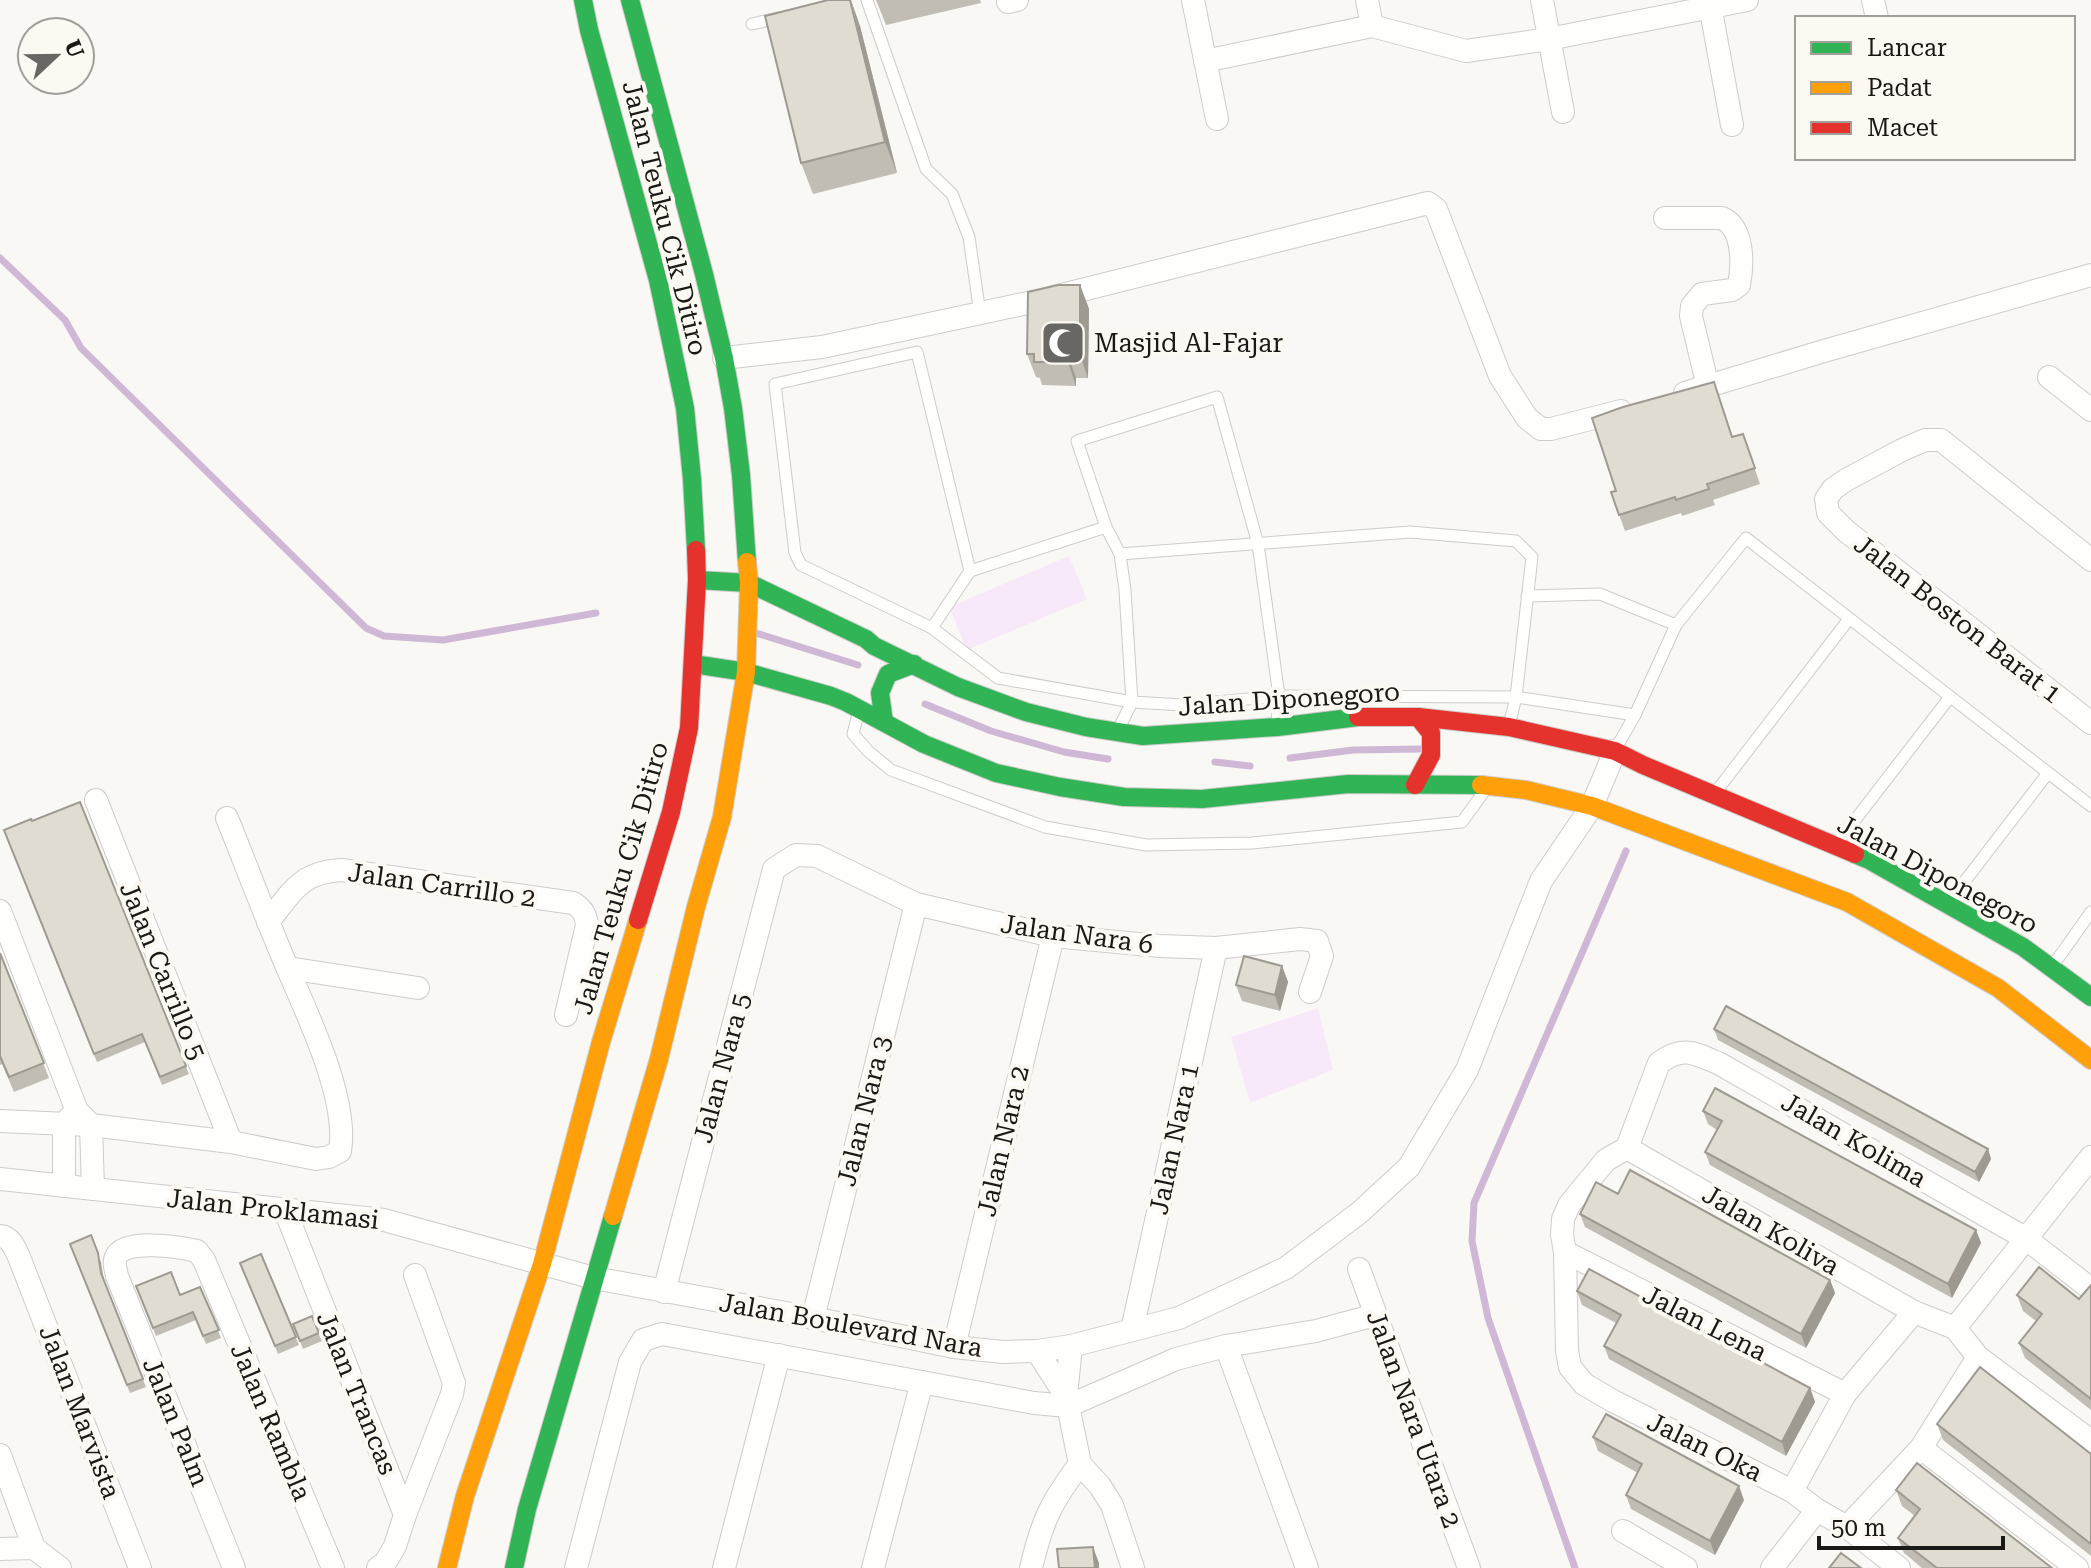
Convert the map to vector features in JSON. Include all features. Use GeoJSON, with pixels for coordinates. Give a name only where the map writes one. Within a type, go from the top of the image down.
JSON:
{"type":"FeatureCollection","features":[{"type":"Feature","properties":{"kind":"main road","name":"Jalan Teuku Cik Ditiro"},"geometry":{"type":"LineString","coordinates":[[447,1568],[465,1496],[542,1264],[601,1042],[671,812],[689,728],[697,580],[685,408],[658,280],[583,0]]}},
{"type":"Feature","properties":{"kind":"main road","name":"Jalan Teuku Cik Ditiro"},"geometry":{"type":"LineString","coordinates":[[514,1568],[527,1509],[659,1059],[696,907],[722,817],[746,672],[749,583],[741,475],[724,358],[630,0]]}},
{"type":"Feature","properties":{"kind":"main road","name":"Jalan Diponegoro"},"geometry":{"type":"LineString","coordinates":[[697,580],[749,583],[958,687],[1026,712],[1086,727],[1143,736],[1277,727],[1362,716],[1418,717],[1509,727],[1615,751],[1869,860],[1947,904],[2010,968],[2091,1060]]}},
{"type":"Feature","properties":{"kind":"main road","name":"Jalan Diponegoro"},"geometry":{"type":"LineString","coordinates":[[693,664],[746,672],[831,696],[924,744],[996,773],[1124,797],[1202,799],[1348,784],[1489,785],[1526,790],[1592,806],[1847,902],[2010,968],[2051,968],[2091,997]]}},
{"type":"Feature","properties":{"kind":"main road"},"geometry":{"type":"LineString","coordinates":[[884,722],[880,693],[888,674],[914,664]]}},
{"type":"Feature","properties":{"kind":"main road"},"geometry":{"type":"LineString","coordinates":[[1415,785],[1431,755],[1431,733],[1418,717]]}},
{"type":"Feature","properties":{"kind":"street"},"geometry":{"type":"LineString","coordinates":[[1008,0],[1017,0]]}},
{"type":"Feature","properties":{"kind":"street"},"geometry":{"type":"LineString","coordinates":[[1193,0],[1217,119]]}},
{"type":"Feature","properties":{"kind":"street"},"geometry":{"type":"LineString","coordinates":[[1367,0],[1372,26]]}},
{"type":"Feature","properties":{"kind":"street"},"geometry":{"type":"LineString","coordinates":[[1542,0],[1563,112]]}},
{"type":"Feature","properties":{"kind":"street"},"geometry":{"type":"LineString","coordinates":[[1205,61],[1372,26],[1466,51],[1549,39],[1709,4],[1747,0]]}},
{"type":"Feature","properties":{"kind":"street"},"geometry":{"type":"LineString","coordinates":[[1709,4],[1732,125]]}},
{"type":"Feature","properties":{"kind":"street"},"geometry":{"type":"LineString","coordinates":[[724,358],[822,347],[980,314],[1428,203],[1436,209],[1500,376],[1527,418],[1541,429],[1551,429],[1708,387],[2091,275]]}},
{"type":"Feature","properties":{"kind":"street"},"geometry":{"type":"LineString","coordinates":[[1665,218],[1722,218],[1730,222],[1738,235],[1739,285],[1732,290],[1702,294],[1692,306],[1691,316],[1708,387]]}},
{"type":"Feature","properties":{"kind":"street"},"geometry":{"type":"LineString","coordinates":[[2049,377],[2091,410]]}},
{"type":"Feature","properties":{"kind":"street","name":"Jalan Boston Barat 1"},"geometry":{"type":"LineString","coordinates":[[2091,560],[1941,440],[1925,440],[1902,450],[1846,480],[1833,489],[1826,499],[1828,513],[1846,531],[2091,723]]}},
{"type":"Feature","properties":{"kind":"street","name":"Jalan Boulevard Nara"},"geometry":{"type":"LineString","coordinates":[[594,1278],[954,1347],[1003,1352],[1071,1346],[1179,1318],[1286,1268],[1359,1213],[1409,1167],[1467,1070],[1541,881],[1592,806],[1615,751]]}},
{"type":"Feature","properties":{"kind":"street","name":"Jalan Carrillo 5"},"geometry":{"type":"LineString","coordinates":[[96,800],[231,1142]]}},
{"type":"Feature","properties":{"kind":"street"},"geometry":{"type":"LineString","coordinates":[[0,1121],[77,1120],[231,1142],[316,1159],[340,1151],[342,1137],[327,1063],[227,818]]}},
{"type":"Feature","properties":{"kind":"street","name":"Jalan Nara 6"},"geometry":{"type":"LineString","coordinates":[[796,855],[817,856],[916,904],[1053,936],[1216,948],[1300,939],[1317,941],[1322,956],[1310,992]]}},
{"type":"Feature","properties":{"kind":"street","name":"Jalan Nara 5"},"geometry":{"type":"LineString","coordinates":[[664,1292],[774,869],[796,855]]}},
{"type":"Feature","properties":{"kind":"street","name":"Jalan Carrillo 2"},"geometry":{"type":"LineString","coordinates":[[268,922],[297,886],[308,877],[327,870],[573,903],[585,913],[587,925],[566,1015]]}},
{"type":"Feature","properties":{"kind":"street","name":"Jalan Nara 3"},"geometry":{"type":"LineString","coordinates":[[813,1318],[916,904]]}},
{"type":"Feature","properties":{"kind":"street"},"geometry":{"type":"LineString","coordinates":[[0,911],[77,1120],[93,1189]]}},
{"type":"Feature","properties":{"kind":"street","name":"Jalan Nara 2"},"geometry":{"type":"LineString","coordinates":[[954,1347],[1053,936]]}},
{"type":"Feature","properties":{"kind":"street","name":"Jalan Nara 1"},"geometry":{"type":"LineString","coordinates":[[1132,1330],[1216,948]]}},
{"type":"Feature","properties":{"kind":"street"},"geometry":{"type":"LineString","coordinates":[[288,968],[418,988]]}},
{"type":"Feature","properties":{"kind":"street","name":"Jalan Kolima"},"geometry":{"type":"LineString","coordinates":[[1627,1148],[1659,1063],[1681,1051],[1692,1053],[1720,1064],[2025,1238],[2091,1289]]}},
{"type":"Feature","properties":{"kind":"street"},"geometry":{"type":"LineString","coordinates":[[64,1186],[77,1120]]}},
{"type":"Feature","properties":{"kind":"street"},"geometry":{"type":"LineString","coordinates":[[1565,1252],[1563,1219],[1569,1205],[1606,1160],[1627,1148]]}},
{"type":"Feature","properties":{"kind":"street","name":"Jalan Koliva"},"geometry":{"type":"LineString","coordinates":[[1627,1148],[1914,1312],[1955,1328]]}},
{"type":"Feature","properties":{"kind":"street"},"geometry":{"type":"LineString","coordinates":[[2091,1157],[1955,1328],[1978,1357],[2091,1441]]}},
{"type":"Feature","properties":{"kind":"street","name":"Jalan Proklamasi"},"geometry":{"type":"LineString","coordinates":[[0,1179],[384,1220],[594,1278]]}},
{"type":"Feature","properties":{"kind":"street","name":"Jalan Trancas"},"geometry":{"type":"LineString","coordinates":[[285,1210],[405,1515]]}},
{"type":"Feature","properties":{"kind":"street","name":"Jalan Marvista"},"geometry":{"type":"LineString","coordinates":[[0,1236],[13,1244],[19,1257],[140,1568]]}},
{"type":"Feature","properties":{"kind":"street","name":"Jalan Rambla"},"geometry":{"type":"LineString","coordinates":[[117,1276],[116,1256],[124,1248],[135,1245],[197,1251],[204,1260],[333,1568]]}},
{"type":"Feature","properties":{"kind":"street","name":"Jalan Oka"},"geometry":{"type":"LineString","coordinates":[[1565,1252],[1567,1351],[1570,1367],[1584,1384],[1792,1491],[1847,1527],[1899,1568]]}},
{"type":"Feature","properties":{"kind":"street","name":"Jalan Lena"},"geometry":{"type":"LineString","coordinates":[[1565,1252],[1845,1394]]}},
{"type":"Feature","properties":{"kind":"street","name":"Jalan Nara Utara 2"},"geometry":{"type":"LineString","coordinates":[[1359,1269],[1469,1568]]}},
{"type":"Feature","properties":{"kind":"street"},"geometry":{"type":"LineString","coordinates":[[378,1568],[385,1563],[395,1546],[454,1383],[415,1275]]}},
{"type":"Feature","properties":{"kind":"street","name":"Jalan Palm"},"geometry":{"type":"LineString","coordinates":[[117,1276],[234,1568]]}},
{"type":"Feature","properties":{"kind":"street"},"geometry":{"type":"LineString","coordinates":[[1792,1491],[1845,1394],[1914,1312]]}},
{"type":"Feature","properties":{"kind":"street"},"geometry":{"type":"LineString","coordinates":[[576,1568],[630,1362],[643,1340],[662,1334],[1034,1403],[1067,1401],[1176,1359],[1226,1346],[1316,1331],[1375,1315]]}},
{"type":"Feature","properties":{"kind":"street"},"geometry":{"type":"LineString","coordinates":[[1071,1346],[1067,1401],[1080,1464],[1112,1505],[1133,1568]]}},
{"type":"Feature","properties":{"kind":"street"},"geometry":{"type":"LineString","coordinates":[[1226,1346],[1307,1568]]}},
{"type":"Feature","properties":{"kind":"street"},"geometry":{"type":"LineString","coordinates":[[1037,1351],[1067,1401]]}},
{"type":"Feature","properties":{"kind":"street"},"geometry":{"type":"LineString","coordinates":[[724,1568],[779,1355]]}},
{"type":"Feature","properties":{"kind":"street"},"geometry":{"type":"LineString","coordinates":[[1847,1527],[1921,1448],[1978,1357]]}},
{"type":"Feature","properties":{"kind":"street"},"geometry":{"type":"LineString","coordinates":[[873,1568],[922,1382]]}},
{"type":"Feature","properties":{"kind":"street"},"geometry":{"type":"LineString","coordinates":[[1921,1448],[2077,1568]]}},
{"type":"Feature","properties":{"kind":"street"},"geometry":{"type":"LineString","coordinates":[[0,1455],[34,1548],[60,1568]]}},
{"type":"Feature","properties":{"kind":"street"},"geometry":{"type":"LineString","coordinates":[[1031,1568],[1045,1515],[1080,1464]]}},
{"type":"Feature","properties":{"kind":"street"},"geometry":{"type":"LineString","coordinates":[[1772,1568],[1817,1510]]}},
{"type":"Feature","properties":{"kind":"street"},"geometry":{"type":"LineString","coordinates":[[1623,1531],[1686,1568]]}},
{"type":"Feature","properties":{"kind":"street"},"geometry":{"type":"LineString","coordinates":[[0,1549],[34,1548]]}},
{"type":"Feature","properties":{"kind":"lane"},"geometry":{"type":"LineString","coordinates":[[867,0],[926,169],[952,194],[969,237],[980,314]]}},
{"type":"Feature","properties":{"kind":"lane"},"geometry":{"type":"LineString","coordinates":[[752,24],[793,15]]}},
{"type":"Feature","properties":{"kind":"lane"},"geometry":{"type":"LineString","coordinates":[[970,571],[917,352],[775,384],[795,553],[801,565],[932,628],[998,678],[1132,702],[1183,705],[1279,696],[1516,697],[1635,715]]}},
{"type":"Feature","properties":{"kind":"lane"},"geometry":{"type":"LineString","coordinates":[[1117,732],[1132,702],[1125,590],[1120,554],[1106,527],[1077,441],[1217,397],[1258,544],[1279,696],[1277,727]]}},
{"type":"Feature","properties":{"kind":"lane"},"geometry":{"type":"LineString","coordinates":[[932,628],[970,571],[1106,527]]}},
{"type":"Feature","properties":{"kind":"lane"},"geometry":{"type":"LineString","coordinates":[[1120,554],[1410,532],[1516,541],[1532,557],[1516,697],[1509,727]]}},
{"type":"Feature","properties":{"kind":"lane"},"geometry":{"type":"LineString","coordinates":[[1615,751],[1676,625],[1746,538],[2091,806]]}},
{"type":"Feature","properties":{"kind":"lane"},"geometry":{"type":"LineString","coordinates":[[1527,596],[1600,594],[1676,625]]}},
{"type":"Feature","properties":{"kind":"lane"},"geometry":{"type":"LineString","coordinates":[[1714,795],[1849,619]]}},
{"type":"Feature","properties":{"kind":"lane"},"geometry":{"type":"LineString","coordinates":[[1835,845],[1950,697]]}},
{"type":"Feature","properties":{"kind":"lane"},"geometry":{"type":"LineString","coordinates":[[859,710],[853,734],[891,770],[1045,827],[1146,845],[1252,843],[1462,822],[1489,785]]}},
{"type":"Feature","properties":{"kind":"lane"},"geometry":{"type":"LineString","coordinates":[[1947,904],[2048,773]]}},
{"type":"Feature","properties":{"kind":"lane"},"geometry":{"type":"LineString","coordinates":[[2051,968],[2091,912]]}},
{"type":"Feature","properties":{"kind":"shaded area"},"geometry":{"type":"Polygon","coordinates":[[[1069,556],[1087,599],[967,650],[949,607],[1069,556]]]}},
{"type":"Feature","properties":{"kind":"shaded area"},"geometry":{"type":"Polygon","coordinates":[[[1318,1008],[1333,1070],[1250,1103],[1231,1037],[1318,1008]]]}},
{"type":"Feature","properties":{"kind":"building"},"geometry":{"type":"Polygon","coordinates":[[[828,0],[850,0],[885,142],[801,163],[765,16],[828,0]]]}},
{"type":"Feature","properties":{"kind":"building"},"geometry":{"type":"Polygon","coordinates":[[[1058,285],[1080,285],[1080,355],[1068,355],[1068,362],[1034,362],[1034,354],[1027,354],[1028,292],[1058,285]]]}},
{"type":"Feature","properties":{"kind":"building"},"geometry":{"type":"Polygon","coordinates":[[[1714,382],[1732,437],[1743,434],[1755,468],[1707,484],[1709,489],[1619,515],[1611,492],[1616,491],[1592,418],[1714,382]]]}},
{"type":"Feature","properties":{"kind":"building"},"geometry":{"type":"Polygon","coordinates":[[[80,802],[186,1066],[160,1077],[142,1034],[94,1054],[4,830],[80,802]]]}},
{"type":"Feature","properties":{"kind":"building"},"geometry":{"type":"Polygon","coordinates":[[[0,953],[44,1063],[9,1077],[0,1056],[0,953]]]}},
{"type":"Feature","properties":{"kind":"building"},"geometry":{"type":"Polygon","coordinates":[[[1244,956],[1282,966],[1275,995],[1236,985],[1244,956]]]}},
{"type":"Feature","properties":{"kind":"building"},"geometry":{"type":"Polygon","coordinates":[[[1726,1006],[1988,1149],[1975,1172],[1714,1029],[1726,1006]]]}},
{"type":"Feature","properties":{"kind":"building"},"geometry":{"type":"Polygon","coordinates":[[[1715,1088],[1976,1230],[1948,1284],[1705,1152],[1722,1121],[1703,1111],[1715,1088]]]}},
{"type":"Feature","properties":{"kind":"building"},"geometry":{"type":"Polygon","coordinates":[[[1630,1170],[1830,1280],[1801,1334],[1580,1214],[1596,1182],[1618,1194],[1630,1170]]]}},
{"type":"Feature","properties":{"kind":"building"},"geometry":{"type":"Polygon","coordinates":[[[91,1235],[101,1273],[143,1379],[127,1385],[70,1244],[91,1235]]]}},
{"type":"Feature","properties":{"kind":"building"},"geometry":{"type":"Polygon","coordinates":[[[261,1254],[296,1337],[275,1346],[240,1263],[261,1254]]]}},
{"type":"Feature","properties":{"kind":"building"},"geometry":{"type":"Polygon","coordinates":[[[2039,1267],[2079,1299],[2091,1285],[2091,1399],[2019,1343],[2042,1314],[2017,1295],[2039,1267]]]}},
{"type":"Feature","properties":{"kind":"building"},"geometry":{"type":"Polygon","coordinates":[[[1589,1269],[1810,1388],[1782,1442],[1604,1346],[1621,1315],[1577,1291],[1589,1269]]]}},
{"type":"Feature","properties":{"kind":"building"},"geometry":{"type":"Polygon","coordinates":[[[171,1272],[180,1295],[200,1287],[219,1330],[203,1336],[193,1312],[153,1328],[136,1286],[171,1272]]]}},
{"type":"Feature","properties":{"kind":"building"},"geometry":{"type":"Polygon","coordinates":[[[312,1316],[319,1333],[300,1341],[293,1324],[312,1316]]]}},
{"type":"Feature","properties":{"kind":"building"},"geometry":{"type":"Polygon","coordinates":[[[1980,1367],[2091,1454],[2091,1544],[1937,1424],[1980,1367]]]}},
{"type":"Feature","properties":{"kind":"building"},"geometry":{"type":"Polygon","coordinates":[[[1606,1414],[1739,1486],[1710,1541],[1626,1495],[1642,1464],[1593,1437],[1606,1414]]]}},
{"type":"Feature","properties":{"kind":"building"},"geometry":{"type":"Polygon","coordinates":[[[1917,1463],[2052,1568],[1937,1568],[1898,1538],[1920,1509],[1896,1490],[1917,1463]]]}},
{"type":"Feature","properties":{"kind":"building"},"geometry":{"type":"Polygon","coordinates":[[[1093,1547],[1095,1568],[1059,1568],[1057,1549],[1093,1547]]]}},
{"type":"Feature","properties":{"kind":"building"},"geometry":{"type":"Polygon","coordinates":[[[1841,1553],[1861,1568],[1829,1568],[1841,1553]]]}},
{"type":"Feature","properties":{"kind":"waterway"},"geometry":{"type":"LineString","coordinates":[[0,258],[65,320],[81,348],[366,628],[384,636],[443,640],[596,613]]}},
{"type":"Feature","properties":{"kind":"waterway"},"geometry":{"type":"LineString","coordinates":[[756,633],[858,665]]}},
{"type":"Feature","properties":{"kind":"waterway"},"geometry":{"type":"LineString","coordinates":[[925,704],[991,731],[1064,752],[1108,759]]}},
{"type":"Feature","properties":{"kind":"waterway"},"geometry":{"type":"LineString","coordinates":[[1290,758],[1353,750],[1420,749]]}},
{"type":"Feature","properties":{"kind":"waterway"},"geometry":{"type":"LineString","coordinates":[[1215,762],[1250,766]]}},
{"type":"Feature","properties":{"kind":"waterway"},"geometry":{"type":"LineString","coordinates":[[1575,1568],[1488,1318],[1472,1241],[1474,1203],[1626,851]]}},
{"type":"Feature","properties":{"kind":"traffic: fast"},"geometry":{"type":"LineString","coordinates":[[583,0],[658,280],[685,408],[696,550]]}},
{"type":"Feature","properties":{"kind":"traffic: fast"},"geometry":{"type":"LineString","coordinates":[[630,0],[724,358],[741,475],[747,562]]}},
{"type":"Feature","properties":{"kind":"traffic: fast"},"geometry":{"type":"LineString","coordinates":[[697,580],[749,583],[958,687],[1026,712],[1086,727],[1143,736],[1277,727],[1358,717]]}},
{"type":"Feature","properties":{"kind":"traffic: fast"},"geometry":{"type":"LineString","coordinates":[[693,664],[746,672],[831,696],[924,744],[996,773],[1124,797],[1202,799],[1348,784],[1481,785]]}},
{"type":"Feature","properties":{"kind":"traffic: fast"},"geometry":{"type":"LineString","coordinates":[[884,722],[880,693],[888,674],[914,664]]}},
{"type":"Feature","properties":{"kind":"traffic: fast"},"geometry":{"type":"LineString","coordinates":[[1855,854],[2023,947],[2091,997]]}},
{"type":"Feature","properties":{"kind":"traffic: fast"},"geometry":{"type":"LineString","coordinates":[[514,1568],[527,1509],[613,1216]]}},
{"type":"Feature","properties":{"kind":"traffic: slow"},"geometry":{"type":"LineString","coordinates":[[613,1216],[659,1059],[696,907],[722,817],[746,672],[747,562]]}},
{"type":"Feature","properties":{"kind":"traffic: slow"},"geometry":{"type":"LineString","coordinates":[[1481,785],[1526,790],[1592,806],[1847,902],[1998,988],[2091,1060]]}},
{"type":"Feature","properties":{"kind":"traffic: slow"},"geometry":{"type":"LineString","coordinates":[[447,1568],[465,1496],[542,1264],[601,1042],[638,920]]}},
{"type":"Feature","properties":{"kind":"traffic: jam"},"geometry":{"type":"LineString","coordinates":[[638,920],[671,812],[689,728],[696,550]]}},
{"type":"Feature","properties":{"kind":"traffic: jam"},"geometry":{"type":"LineString","coordinates":[[1358,717],[1418,717],[1509,727],[1615,751],[1855,854]]}},
{"type":"Feature","properties":{"kind":"traffic: jam"},"geometry":{"type":"LineString","coordinates":[[1415,785],[1431,755],[1431,733],[1418,717]]}},
{"type":"Feature","properties":{"kind":"place","name":"Masjid Al-Fajar"},"geometry":{"type":"Point","coordinates":[1063,343]}}]}
